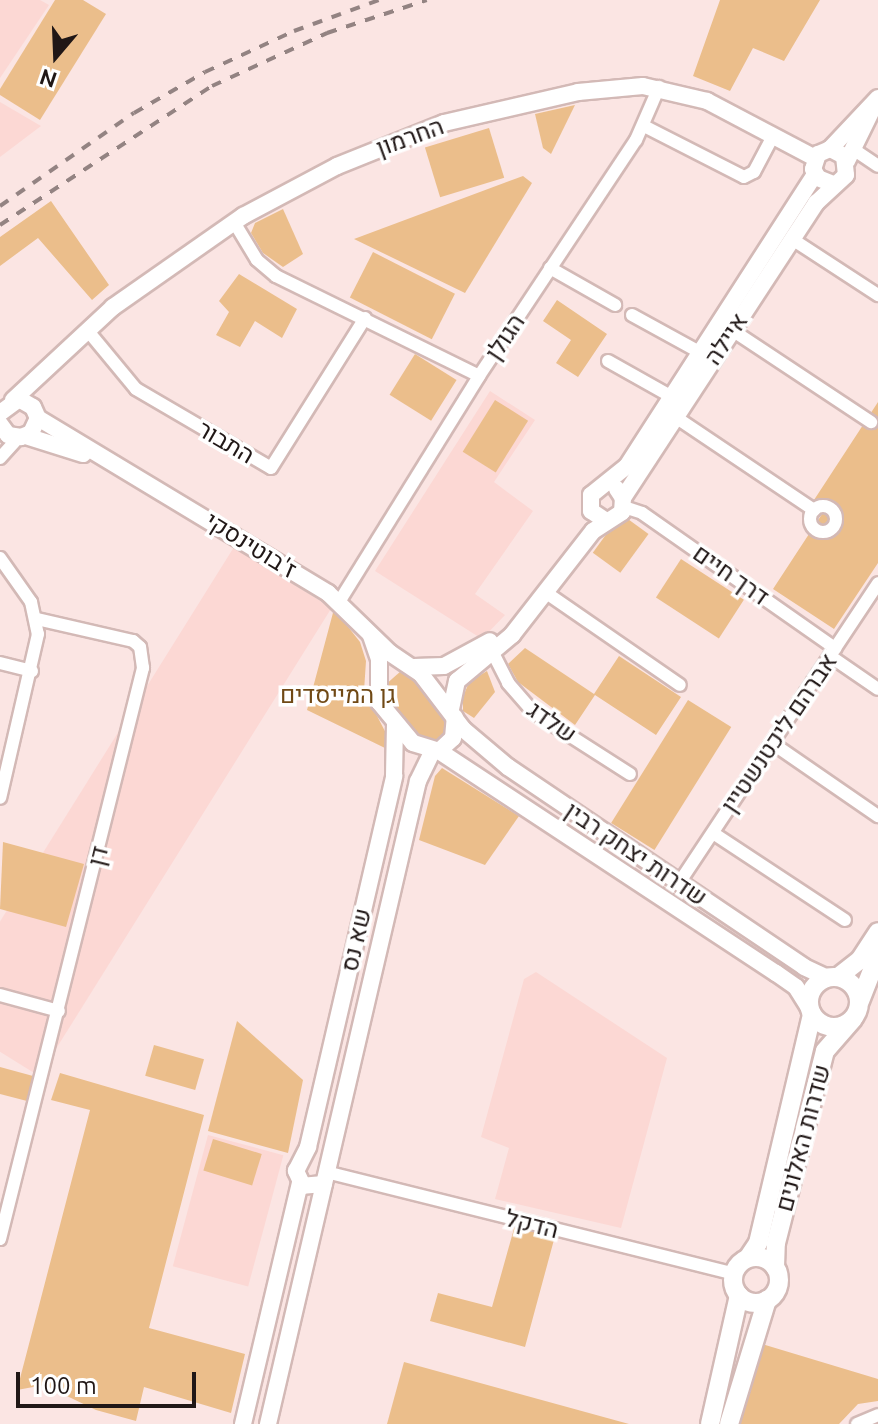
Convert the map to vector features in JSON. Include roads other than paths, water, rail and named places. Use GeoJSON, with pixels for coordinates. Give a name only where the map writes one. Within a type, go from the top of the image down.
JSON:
{"type":"FeatureCollection","features":[{"type":"Feature","properties":{"kind":"main road"},"geometry":{"type":"LineString","coordinates":[[878,932],[860,960],[811,993],[811,1011],[835,1027],[856,1014],[878,955]]}},
{"type":"Feature","properties":{"kind":"main road"},"geometry":{"type":"LineString","coordinates":[[833,977],[857,992],[856,1014]]}},
{"type":"Feature","properties":{"kind":"main road","name":"שדרות האלונים"},"geometry":{"type":"LineString","coordinates":[[748,1258],[758,1243],[811,1011]]}},
{"type":"Feature","properties":{"kind":"main road","name":"שדרות האלונים"},"geometry":{"type":"LineString","coordinates":[[775,1267],[776,1243],[825,1051],[856,1014]]}},
{"type":"Feature","properties":{"kind":"main road"},"geometry":{"type":"LineString","coordinates":[[710,1424],[739,1295],[734,1274],[748,1258],[763,1258],[775,1267],[779,1282],[767,1300],[729,1424]]}},
{"type":"Feature","properties":{"kind":"main road"},"geometry":{"type":"LineString","coordinates":[[739,1295],[752,1303],[767,1300]]}},
{"type":"Feature","properties":{"kind":"street","name":"הגולן"},"geometry":{"type":"LineString","coordinates":[[234,222],[257,260],[276,276],[479,376],[644,126],[659,87]]}},
{"type":"Feature","properties":{"kind":"street","name":"החרמון"},"geometry":{"type":"LineString","coordinates":[[5,404],[170,264],[234,222],[337,166],[444,123],[578,92],[659,87],[707,101],[773,136],[815,166],[833,184]]}},
{"type":"Feature","properties":{"kind":"street"},"geometry":{"type":"LineString","coordinates":[[815,166],[877,100]]}},
{"type":"Feature","properties":{"kind":"street"},"geometry":{"type":"LineString","coordinates":[[850,155],[877,100]]}},
{"type":"Feature","properties":{"kind":"street"},"geometry":{"type":"LineString","coordinates":[[644,126],[744,177],[754,172],[773,136]]}},
{"type":"Feature","properties":{"kind":"street"},"geometry":{"type":"LineString","coordinates":[[830,149],[878,166]]}},
{"type":"Feature","properties":{"kind":"street","name":"איילה"},"geometry":{"type":"LineString","coordinates":[[623,502],[674,416],[792,239],[833,184],[846,175],[850,155]]}},
{"type":"Feature","properties":{"kind":"street","name":"איילה"},"geometry":{"type":"LineString","coordinates":[[591,511],[591,495],[607,486],[627,466],[701,353],[815,166]]}},
{"type":"Feature","properties":{"kind":"street"},"geometry":{"type":"LineString","coordinates":[[792,239],[878,295]]}},
{"type":"Feature","properties":{"kind":"street"},"geometry":{"type":"LineString","coordinates":[[550,268],[615,305]]}},
{"type":"Feature","properties":{"kind":"street"},"geometry":{"type":"LineString","coordinates":[[632,315],[701,353]]}},
{"type":"Feature","properties":{"kind":"street","name":"התבור"},"geometry":{"type":"LineString","coordinates":[[88,331],[136,389],[271,468],[365,318]]}},
{"type":"Feature","properties":{"kind":"street"},"geometry":{"type":"LineString","coordinates":[[732,330],[871,422]]}},
{"type":"Feature","properties":{"kind":"street"},"geometry":{"type":"LineString","coordinates":[[608,361],[672,397]]}},
{"type":"Feature","properties":{"kind":"street","name":"החרמון"},"geometry":{"type":"LineString","coordinates":[[22,437],[37,415],[52,364]]}},
{"type":"Feature","properties":{"kind":"street"},"geometry":{"type":"LineString","coordinates":[[339,602],[479,376]]}},
{"type":"Feature","properties":{"kind":"street","name":"ז'בוטינסקי"},"geometry":{"type":"LineString","coordinates":[[5,404],[29,403],[37,415],[339,602],[363,621],[390,653],[411,666]]}},
{"type":"Feature","properties":{"kind":"street"},"geometry":{"type":"LineString","coordinates":[[674,416],[814,510]]}},
{"type":"Feature","properties":{"kind":"street"},"geometry":{"type":"LineString","coordinates":[[0,425],[0,441]]}},
{"type":"Feature","properties":{"kind":"street","name":"ז'בוטינסקי"},"geometry":{"type":"LineString","coordinates":[[0,425],[22,437],[136,475]]}},
{"type":"Feature","properties":{"kind":"street"},"geometry":{"type":"LineString","coordinates":[[0,458],[22,437]]}},
{"type":"Feature","properties":{"kind":"street"},"geometry":{"type":"LineString","coordinates":[[453,713],[457,681],[493,653],[548,594],[623,502],[607,486]]}},
{"type":"Feature","properties":{"kind":"street","name":"דרך חיים"},"geometry":{"type":"LineString","coordinates":[[623,502],[833,652],[878,689]]}},
{"type":"Feature","properties":{"kind":"street"},"geometry":{"type":"LineString","coordinates":[[377,683],[388,668],[444,666],[486,644],[522,609],[591,511],[606,521]]}},
{"type":"Feature","properties":{"kind":"street"},"geometry":{"type":"LineString","coordinates":[[0,558],[20,583],[37,619],[32,671],[0,798]]}},
{"type":"Feature","properties":{"kind":"street","name":"אברהם ליכטנשטיין"},"geometry":{"type":"LineString","coordinates":[[679,883],[878,583]]}},
{"type":"Feature","properties":{"kind":"street"},"geometry":{"type":"LineString","coordinates":[[548,594],[680,685]]}},
{"type":"Feature","properties":{"kind":"street","name":"דן"},"geometry":{"type":"LineString","coordinates":[[0,1239],[142,683],[143,656],[140,647],[123,636],[37,619]]}},
{"type":"Feature","properties":{"kind":"street","name":"ז'בוטינסקי"},"geometry":{"type":"LineString","coordinates":[[363,621],[379,659],[379,702],[395,722]]}},
{"type":"Feature","properties":{"kind":"street","name":"שלדג"},"geometry":{"type":"LineString","coordinates":[[493,653],[508,683],[533,712],[630,774]]}},
{"type":"Feature","properties":{"kind":"street"},"geometry":{"type":"LineString","coordinates":[[0,663],[32,671]]}},
{"type":"Feature","properties":{"kind":"street","name":"שדרות יצחק רבין"},"geometry":{"type":"LineString","coordinates":[[411,666],[508,767],[804,967],[833,977]]}},
{"type":"Feature","properties":{"kind":"street","name":"שא נס"},"geometry":{"type":"LineString","coordinates":[[268,1424],[418,781],[436,751],[453,738],[453,713]]}},
{"type":"Feature","properties":{"kind":"street","name":"שדרות יצחק רבין"},"geometry":{"type":"LineString","coordinates":[[395,722],[413,743],[436,751],[776,973],[796,987],[811,1011]]}},
{"type":"Feature","properties":{"kind":"street","name":"שא נס"},"geometry":{"type":"LineString","coordinates":[[304,1157],[394,776],[395,722]]}},
{"type":"Feature","properties":{"kind":"street"},"geometry":{"type":"LineString","coordinates":[[772,743],[878,816]]}},
{"type":"Feature","properties":{"kind":"street"},"geometry":{"type":"LineString","coordinates":[[713,833],[845,920]]}},
{"type":"Feature","properties":{"kind":"street"},"geometry":{"type":"LineString","coordinates":[[0,995],[59,1011]]}},
{"type":"Feature","properties":{"kind":"street"},"geometry":{"type":"LineString","coordinates":[[243,1424],[300,1182],[297,1166],[304,1157],[315,1155],[327,1174],[314,1188],[300,1182]]}},
{"type":"Feature","properties":{"kind":"street","name":"הדקל"},"geometry":{"type":"LineString","coordinates":[[327,1174],[734,1274]]}},
{"type":"Feature","properties":{"kind":"street"},"geometry":{"type":"LineString","coordinates":[[857,1424],[878,1415]]}},
{"type":"Feature","properties":{"kind":"railway"},"geometry":{"type":"LineString","coordinates":[[0,206],[134,113],[205,72],[294,31],[379,0]]}},
{"type":"Feature","properties":{"kind":"railway"},"geometry":{"type":"LineString","coordinates":[[0,225],[212,86],[327,33],[427,0]]}},
{"type":"Feature","properties":{"kind":"park label","name":"גן המייסדים"},"geometry":{"type":"Point","coordinates":[338,695]}}]}
